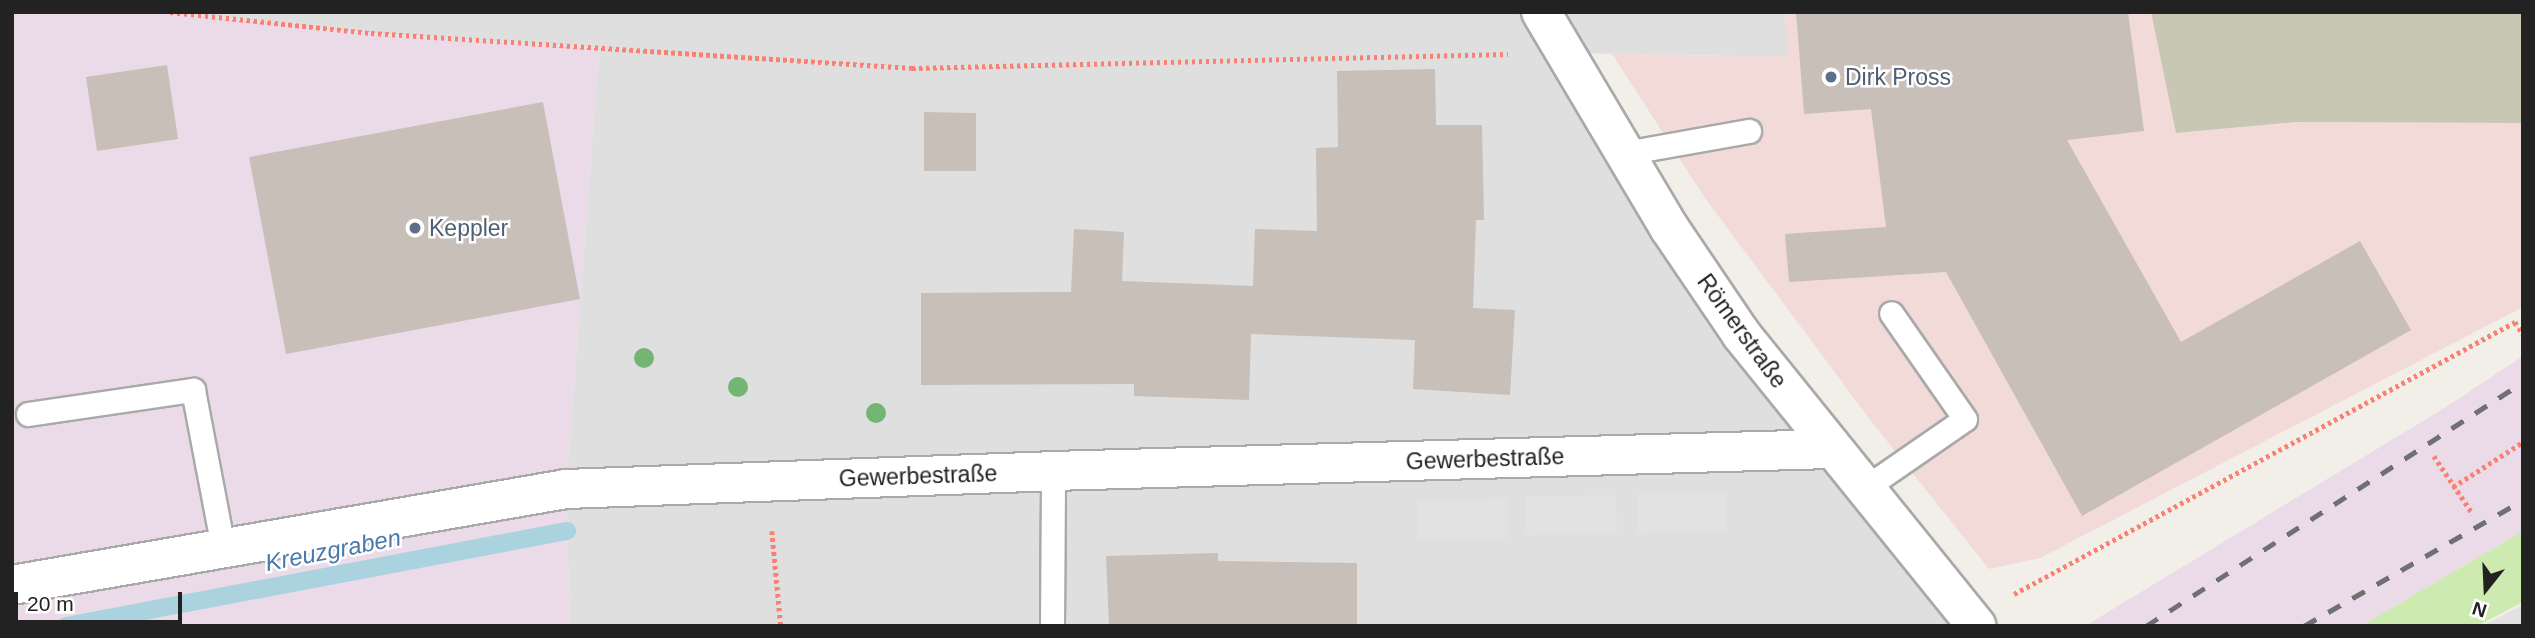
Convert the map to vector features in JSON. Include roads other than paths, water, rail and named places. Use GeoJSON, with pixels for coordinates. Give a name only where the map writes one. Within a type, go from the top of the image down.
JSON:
{"type":"FeatureCollection","features":[{"type":"Feature","properties":{"kind":"street","name":"Römerstraße"},"geometry":{"type":"LineString","coordinates":[[1541,12],[1670,229],[1741,334],[1865,488],[1968,623]]}},
{"type":"Feature","properties":{"kind":"street","name":"Gewerbestraße"},"geometry":{"type":"LineString","coordinates":[[12,585],[566,489],[1053,471],[1832,449]]}},
{"type":"Feature","properties":{"kind":"lane"},"geometry":{"type":"LineString","coordinates":[[1625,153],[1749,131]]}},
{"type":"Feature","properties":{"kind":"lane"},"geometry":{"type":"LineString","coordinates":[[1865,488],[1965,419],[1891,313]]}},
{"type":"Feature","properties":{"kind":"lane"},"geometry":{"type":"LineString","coordinates":[[28,414],[193,390],[223,548]]}},
{"type":"Feature","properties":{"kind":"lane"},"geometry":{"type":"LineString","coordinates":[[1052,626],[1053,471]]}},
{"type":"Feature","properties":{"kind":"waterway","name":"Kreuzgraben"},"geometry":{"type":"LineString","coordinates":[[66,626],[567,531]]}},
{"type":"Feature","properties":{"kind":"railway"},"geometry":{"type":"LineString","coordinates":[[2146,626],[2523,382]]}},
{"type":"Feature","properties":{"kind":"railway"},"geometry":{"type":"LineString","coordinates":[[2304,626],[2523,500]]}},
{"type":"Feature","properties":{"kind":"place","name":"Dirk Pross"},"geometry":{"type":"Point","coordinates":[1831,77]}},
{"type":"Feature","properties":{"kind":"place","name":"Keppler"},"geometry":{"type":"Point","coordinates":[415,228]}}]}
